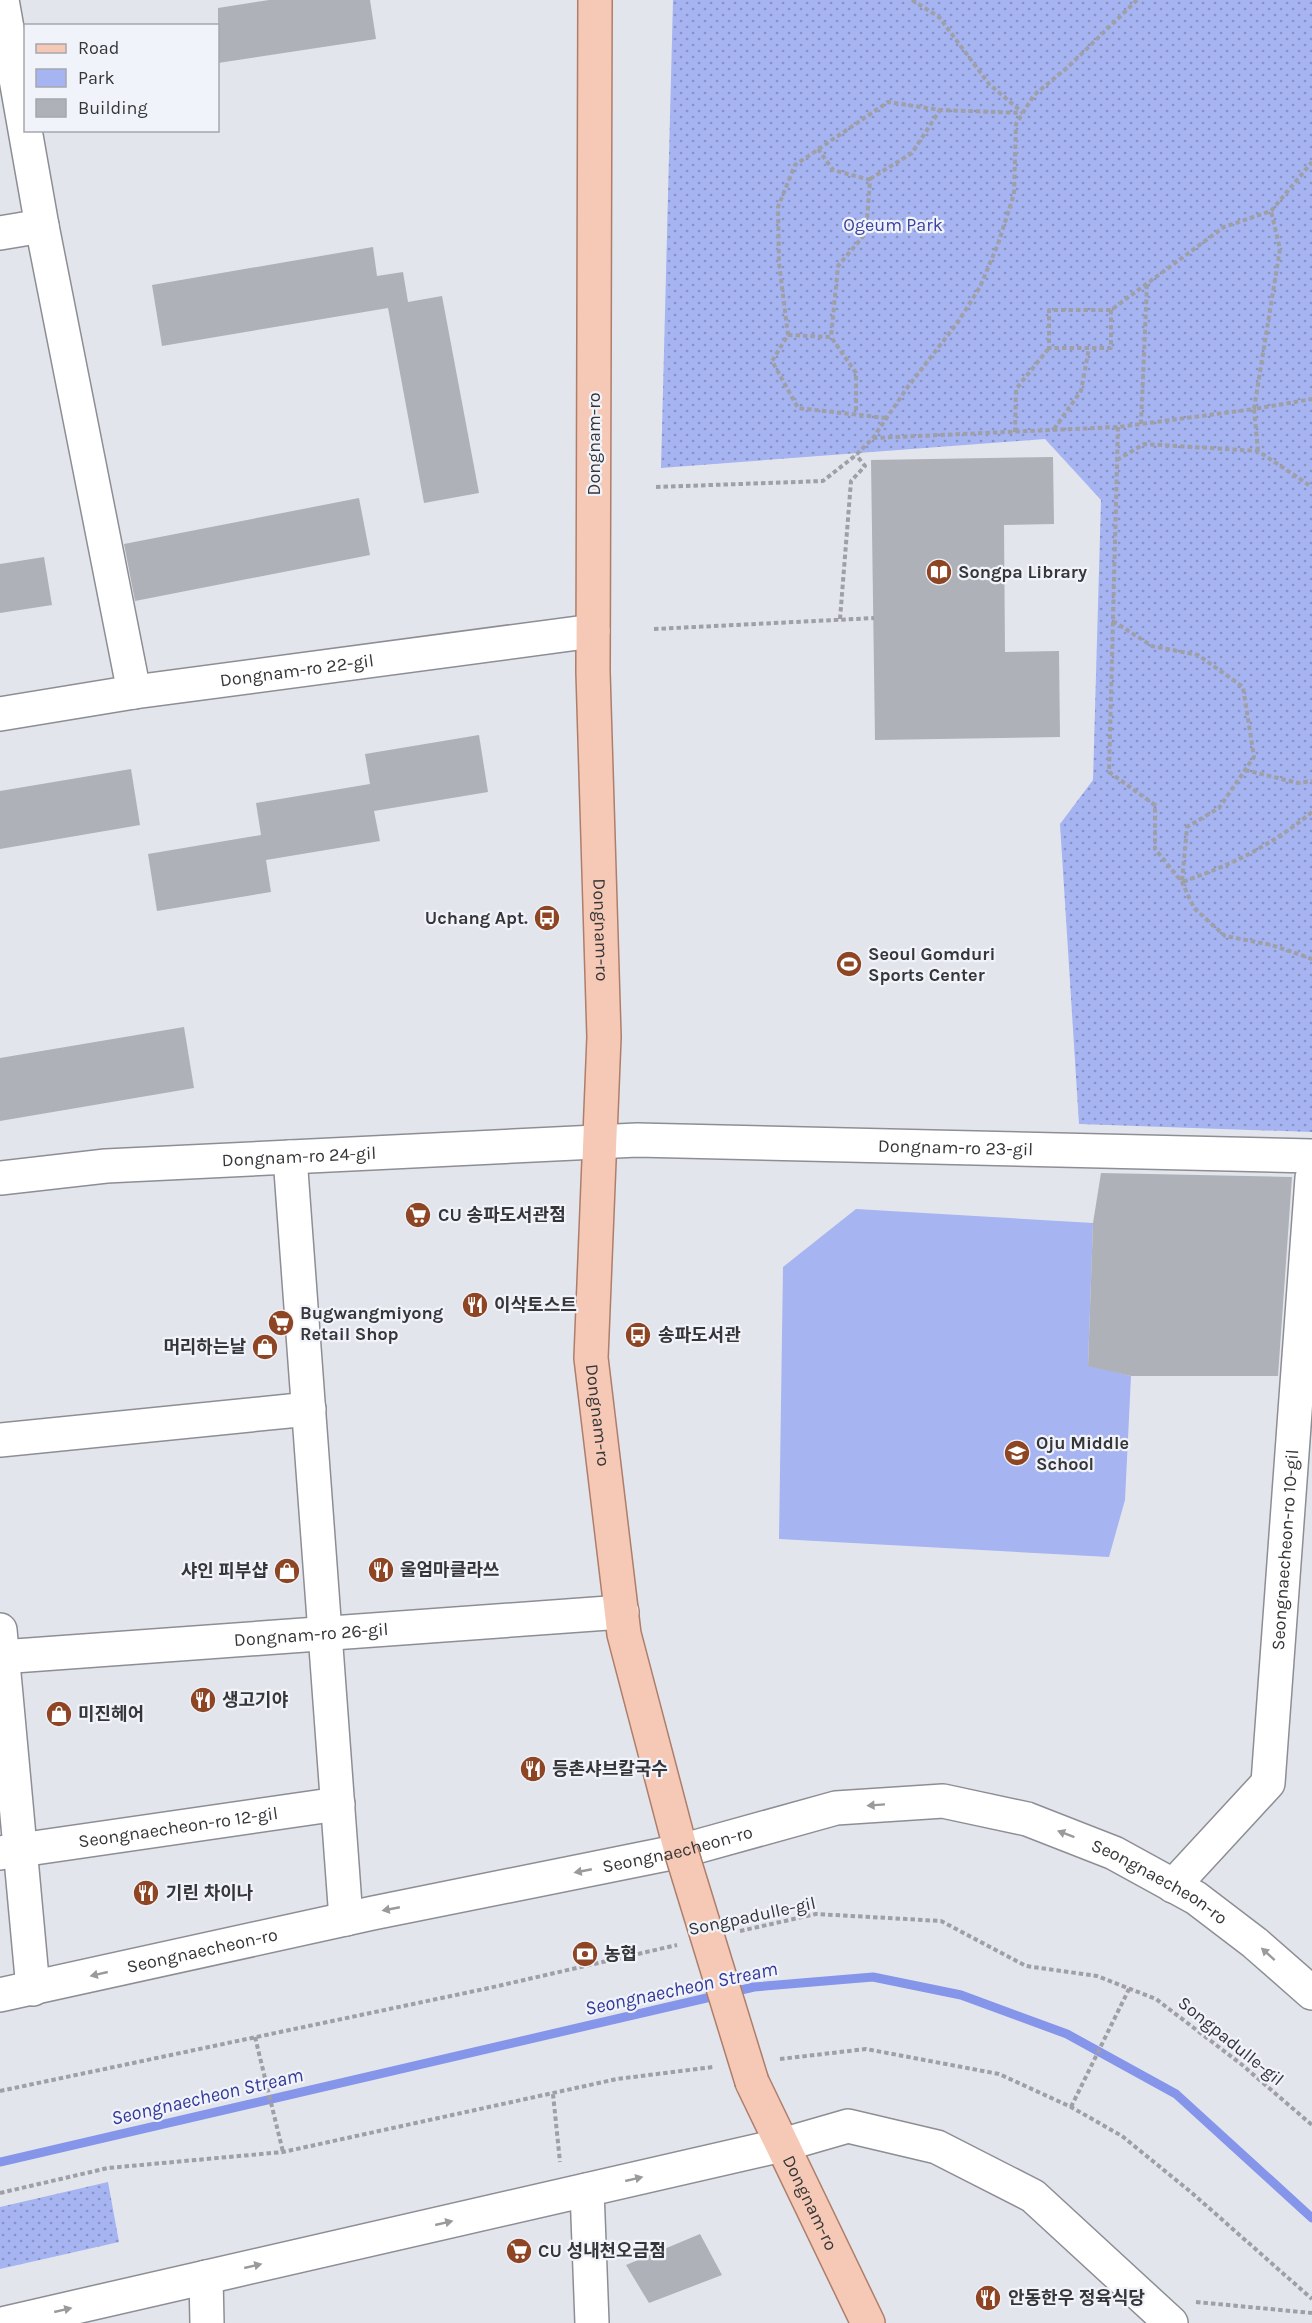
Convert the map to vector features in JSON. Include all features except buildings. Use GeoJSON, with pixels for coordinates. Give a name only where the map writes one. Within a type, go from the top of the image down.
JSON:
{"type":"FeatureCollection","features":[{"type":"Feature","properties":{"kind":"main road","name":"Dongnam-ro"},"geometry":{"type":"LineString","coordinates":[[595,0],[593,631],[604,1037],[591,1358],[624,1634],[681,1851],[752,2082],[868,2323]]}},
{"type":"Feature","properties":{"kind":"street"},"geometry":{"type":"LineString","coordinates":[[2,0],[24,124]]}},
{"type":"Feature","properties":{"kind":"street"},"geometry":{"type":"LineString","coordinates":[[25,132],[134,692]]}},
{"type":"Feature","properties":{"kind":"street"},"geometry":{"type":"LineString","coordinates":[[0,233],[42,226]]}},
{"type":"Feature","properties":{"kind":"street","name":"Dongnam-ro 22-gil"},"geometry":{"type":"LineString","coordinates":[[0,714],[134,692],[593,631]]}},
{"type":"Feature","properties":{"kind":"street","name":"Dongnam-ro 23-gil"},"geometry":{"type":"LineString","coordinates":[[600,1140],[1312,1156]]}},
{"type":"Feature","properties":{"kind":"street","name":"Dongnam-ro 24-gil"},"geometry":{"type":"LineString","coordinates":[[0,1178],[106,1166],[600,1140]]}},
{"type":"Feature","properties":{"kind":"street"},"geometry":{"type":"LineString","coordinates":[[290,1157],[346,1919]]}},
{"type":"Feature","properties":{"kind":"street","name":"Seongnaecheon-ro 10-gil"},"geometry":{"type":"LineString","coordinates":[[1173,1886],[1268,1783],[1304,1391],[1312,1178]]}},
{"type":"Feature","properties":{"kind":"street"},"geometry":{"type":"LineString","coordinates":[[0,1440],[309,1409]]}},
{"type":"Feature","properties":{"kind":"street","name":"Dongnam-ro 26-gil"},"geometry":{"type":"LineString","coordinates":[[1,1648],[325,1632],[622,1612]]}},
{"type":"Feature","properties":{"kind":"street"},"geometry":{"type":"LineString","coordinates":[[1,1648],[10,1851],[33,1989]]}},
{"type":"Feature","properties":{"kind":"street","name":"Seongnaecheon-ro"},"geometry":{"type":"LineString","coordinates":[[0,1995],[346,1919],[681,1851],[836,1808],[943,1801],[1027,1819],[1114,1853],[1196,1898],[1255,1943],[1312,1993]]}},
{"type":"Feature","properties":{"kind":"street","name":"Seongnaecheon-ro 12-gil"},"geometry":{"type":"LineString","coordinates":[[10,1851],[338,1804]]}},
{"type":"Feature","properties":{"kind":"street"},"geometry":{"type":"LineString","coordinates":[[6,2323],[782,2145],[848,2126],[937,2147],[1033,2196],[1171,2323]]}},
{"type":"Feature","properties":{"kind":"street"},"geometry":{"type":"LineString","coordinates":[[575,2192],[592,2323]]}},
{"type":"Feature","properties":{"kind":"street"},"geometry":{"type":"LineString","coordinates":[[206,2277],[207,2323]]}},
{"type":"Feature","properties":{"kind":"path"},"geometry":{"type":"LineString","coordinates":[[912,0],[939,17],[989,84],[1023,113]]}},
{"type":"Feature","properties":{"kind":"path"},"geometry":{"type":"LineString","coordinates":[[656,487],[823,481],[856,455],[873,438],[958,322],[980,287],[998,244],[1014,194],[1016,124],[1034,95],[1068,67],[1137,0]]}},
{"type":"Feature","properties":{"kind":"path"},"geometry":{"type":"LineString","coordinates":[[886,418],[798,408],[772,361],[789,335],[778,263],[778,207],[795,165],[888,102],[940,110],[1023,113]]}},
{"type":"Feature","properties":{"kind":"path"},"geometry":{"type":"LineString","coordinates":[[818,149],[833,170],[870,180],[912,153],[940,110]]}},
{"type":"Feature","properties":{"kind":"path"},"geometry":{"type":"LineString","coordinates":[[1015,432],[1016,389],[1049,348],[1049,310],[1111,310],[1224,227],[1271,211],[1312,162]]}},
{"type":"Feature","properties":{"kind":"path"},"geometry":{"type":"LineString","coordinates":[[855,414],[856,374],[831,337],[838,266],[866,232],[870,180]]}},
{"type":"Feature","properties":{"kind":"path"},"geometry":{"type":"LineString","coordinates":[[1258,451],[1254,409],[1280,249],[1271,211]]}},
{"type":"Feature","properties":{"kind":"path"},"geometry":{"type":"LineString","coordinates":[[1142,424],[1147,284]]}},
{"type":"Feature","properties":{"kind":"path"},"geometry":{"type":"LineString","coordinates":[[1049,348],[1111,348],[1111,310]]}},
{"type":"Feature","properties":{"kind":"path"},"geometry":{"type":"LineString","coordinates":[[789,335],[831,337]]}},
{"type":"Feature","properties":{"kind":"path"},"geometry":{"type":"LineString","coordinates":[[1053,430],[1081,391],[1089,348]]}},
{"type":"Feature","properties":{"kind":"path"},"geometry":{"type":"LineString","coordinates":[[873,438],[1118,427],[1312,399]]}},
{"type":"Feature","properties":{"kind":"path"},"geometry":{"type":"LineString","coordinates":[[1118,427],[1109,772],[1155,805],[1155,849],[1182,882],[1194,908],[1225,936],[1272,945],[1312,959]]}},
{"type":"Feature","properties":{"kind":"path"},"geometry":{"type":"LineString","coordinates":[[1117,460],[1144,444],[1258,451],[1312,487]]}},
{"type":"Feature","properties":{"kind":"path"},"geometry":{"type":"LineString","coordinates":[[840,620],[851,481],[865,466],[856,455]]}},
{"type":"Feature","properties":{"kind":"path"},"geometry":{"type":"LineString","coordinates":[[654,629],[874,618]]}},
{"type":"Feature","properties":{"kind":"path"},"geometry":{"type":"LineString","coordinates":[[1113,621],[1152,646],[1198,655],[1243,687],[1254,758],[1219,808],[1187,827],[1182,882]]}},
{"type":"Feature","properties":{"kind":"path"},"geometry":{"type":"LineString","coordinates":[[1245,770],[1298,783],[1312,781]]}},
{"type":"Feature","properties":{"kind":"path"},"geometry":{"type":"LineString","coordinates":[[1182,882],[1267,846],[1312,813]]}},
{"type":"Feature","properties":{"kind":"path","name":"Songpadulle-gil"},"geometry":{"type":"LineString","coordinates":[[734,1932],[816,1914],[941,1921],[1026,1966],[1097,1976],[1156,1999],[1241,2064],[1312,2125]]}},
{"type":"Feature","properties":{"kind":"path","name":"Songpadulle-gil"},"geometry":{"type":"LineString","coordinates":[[0,2091],[489,1988],[687,1943]]}},
{"type":"Feature","properties":{"kind":"path"},"geometry":{"type":"LineString","coordinates":[[1071,2107],[1130,1989]]}},
{"type":"Feature","properties":{"kind":"path"},"geometry":{"type":"LineString","coordinates":[[0,2193],[108,2168],[283,2152],[255,2037]]}},
{"type":"Feature","properties":{"kind":"path"},"geometry":{"type":"LineString","coordinates":[[553,2094],[575,2192]]}},
{"type":"Feature","properties":{"kind":"path"},"geometry":{"type":"LineString","coordinates":[[1142,2297],[1312,2313]]}},
{"type":"Feature","properties":{"kind":"green space","name":"Ogeum Park"},"geometry":{"type":"Polygon","coordinates":[[[673,0],[1312,0],[1312,1132],[1079,1124],[1060,824],[1093,780],[1101,500],[1045,439],[661,468],[673,0]]]}},
{"type":"Feature","properties":{"kind":"green space"},"geometry":{"type":"Polygon","coordinates":[[[856,1209],[1093,1223],[1088,1365],[1131,1376],[1125,1500],[1109,1557],[779,1539],[783,1267],[856,1209]]]}},
{"type":"Feature","properties":{"kind":"green space"},"geometry":{"type":"Polygon","coordinates":[[[108,2182],[119,2242],[0,2269],[0,2207],[108,2182]]]}},
{"type":"Feature","properties":{"kind":"waterway","name":"Seongnaecheon Stream"},"geometry":{"type":"LineString","coordinates":[[0,2162],[754,1987],[873,1977],[961,1995],[1067,2034],[1176,2094],[1312,2218]]}},
{"type":"Feature","properties":{"kind":"place","name":"Songpa Library"},"geometry":{"type":"Point","coordinates":[939,572]}},
{"type":"Feature","properties":{"kind":"place","name":"Uchang Apt."},"geometry":{"type":"Point","coordinates":[547,918]}},
{"type":"Feature","properties":{"kind":"place","name":"Seoul Gomduri Sports Center"},"geometry":{"type":"Point","coordinates":[849,964]}},
{"type":"Feature","properties":{"kind":"place","name":"CU 송파도서관점"},"geometry":{"type":"Point","coordinates":[418,1215]}},
{"type":"Feature","properties":{"kind":"place","name":"이삭토스트"},"geometry":{"type":"Point","coordinates":[475,1305]}},
{"type":"Feature","properties":{"kind":"place","name":"Bugwangmiyong Retail Shop"},"geometry":{"type":"Point","coordinates":[281,1323]}},
{"type":"Feature","properties":{"kind":"place","name":"송파도서관"},"geometry":{"type":"Point","coordinates":[638,1335]}},
{"type":"Feature","properties":{"kind":"place","name":"머리하는날"},"geometry":{"type":"Point","coordinates":[265,1347]}},
{"type":"Feature","properties":{"kind":"place","name":"Oju Middle School"},"geometry":{"type":"Point","coordinates":[1017,1453]}},
{"type":"Feature","properties":{"kind":"place","name":"울엄마클라쓰"},"geometry":{"type":"Point","coordinates":[381,1570]}},
{"type":"Feature","properties":{"kind":"place","name":"샤인 피부샵"},"geometry":{"type":"Point","coordinates":[287,1571]}},
{"type":"Feature","properties":{"kind":"place","name":"생고기야"},"geometry":{"type":"Point","coordinates":[203,1700]}},
{"type":"Feature","properties":{"kind":"place","name":"미진헤어"},"geometry":{"type":"Point","coordinates":[59,1714]}},
{"type":"Feature","properties":{"kind":"place","name":"등촌샤브칼국수"},"geometry":{"type":"Point","coordinates":[533,1769]}},
{"type":"Feature","properties":{"kind":"place","name":"기린 차이나"},"geometry":{"type":"Point","coordinates":[146,1893]}},
{"type":"Feature","properties":{"kind":"place","name":"농협"},"geometry":{"type":"Point","coordinates":[585,1954]}},
{"type":"Feature","properties":{"kind":"place","name":"CU 성내천오금점"},"geometry":{"type":"Point","coordinates":[519,2251]}},
{"type":"Feature","properties":{"kind":"place","name":"안동한우 정육식당"},"geometry":{"type":"Point","coordinates":[988,2298]}}]}
